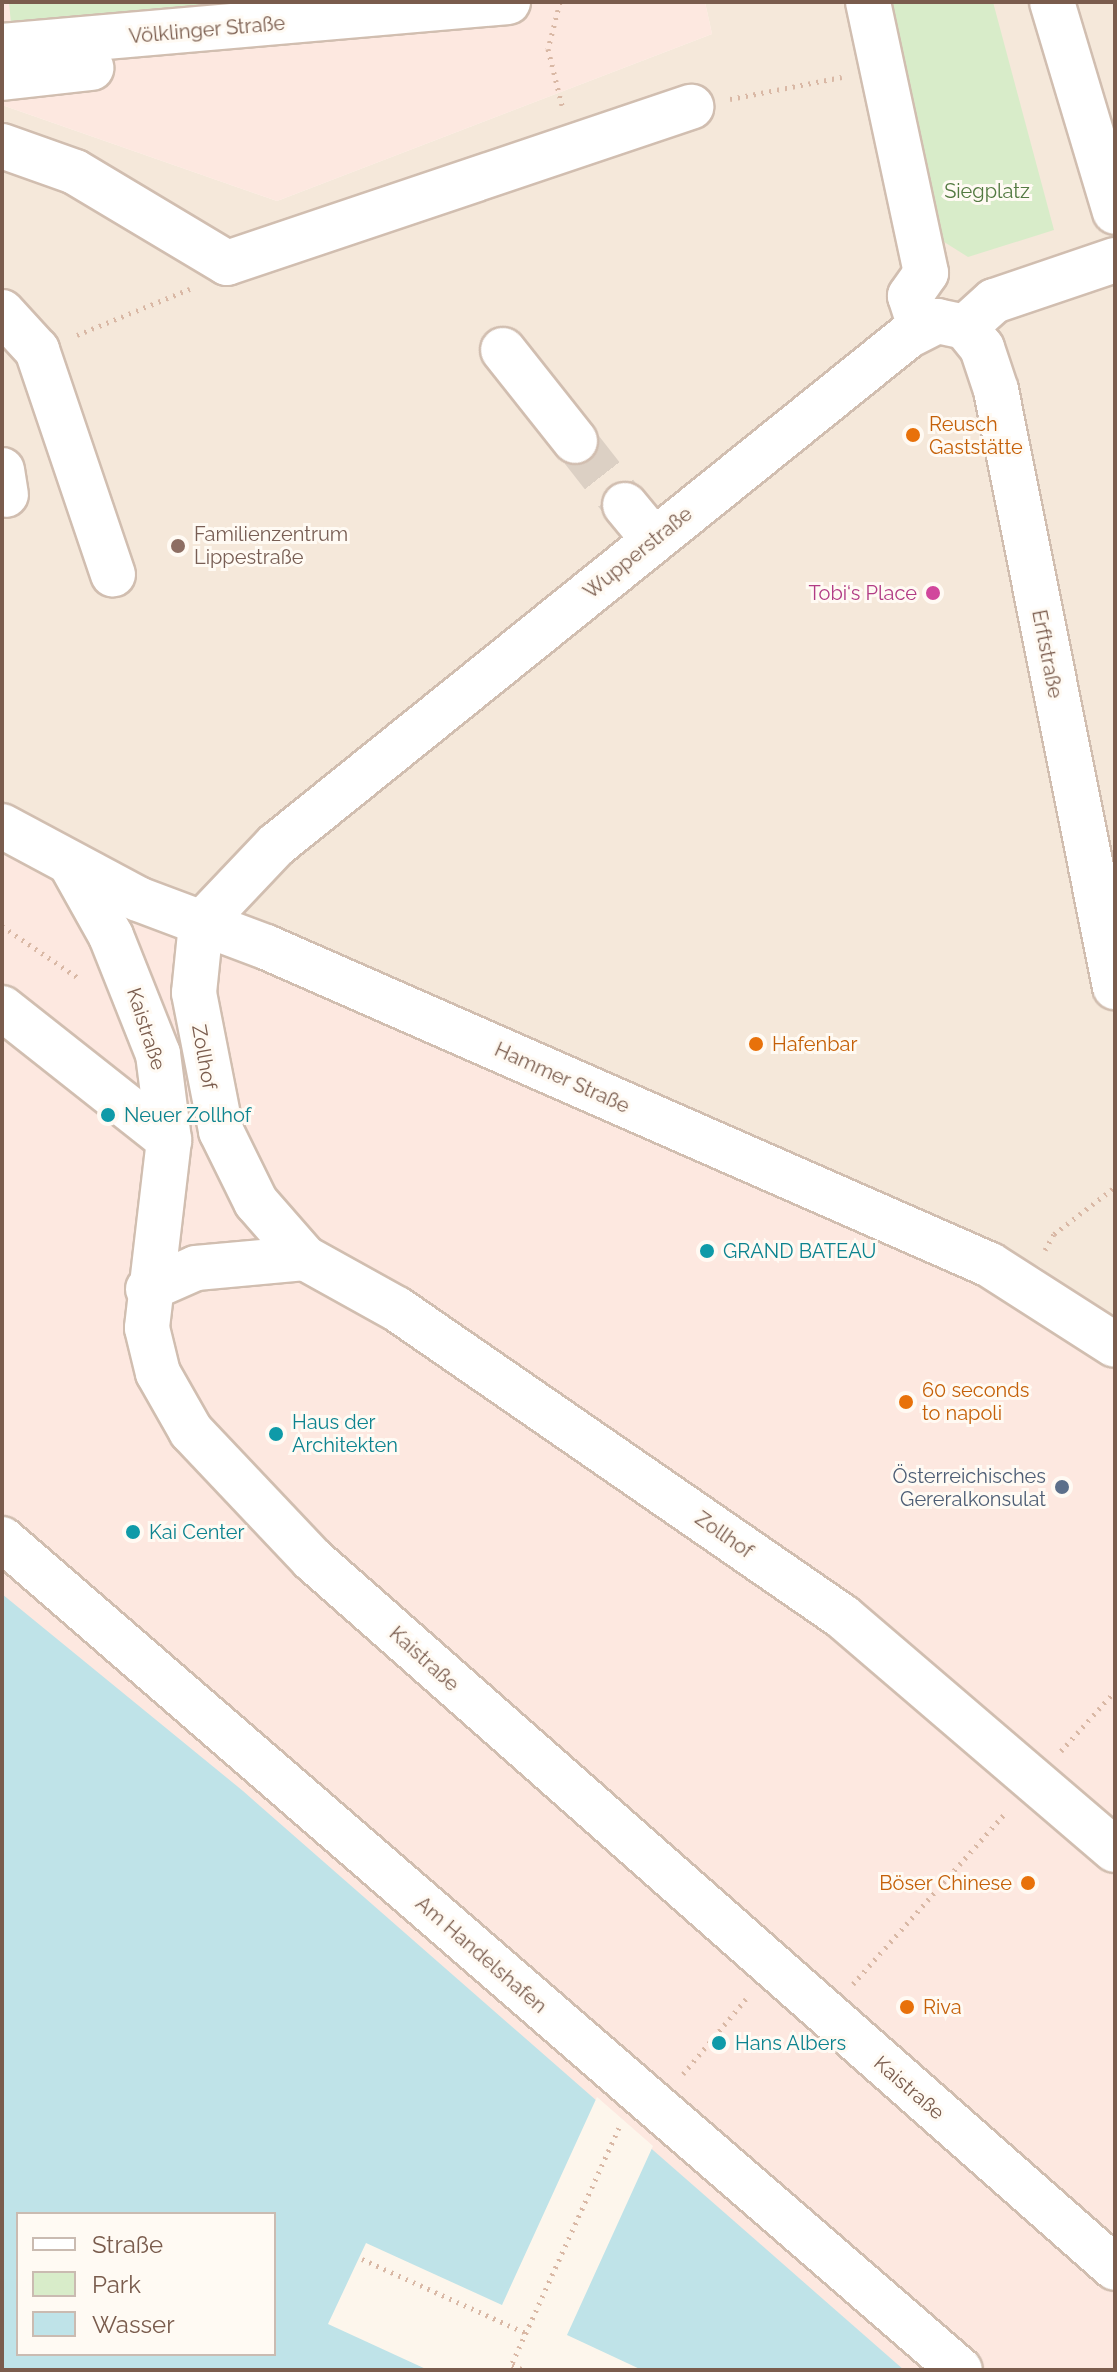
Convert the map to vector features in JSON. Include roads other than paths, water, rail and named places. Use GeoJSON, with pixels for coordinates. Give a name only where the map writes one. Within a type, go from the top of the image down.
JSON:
{"type":"FeatureCollection","features":[{"type":"Feature","properties":{"kind":"street","name":"Völklinger Straße"},"geometry":{"type":"LineString","coordinates":[[2,46],[508,2]]}},
{"type":"Feature","properties":{"kind":"street"},"geometry":{"type":"LineString","coordinates":[[868,2],[926,273],[910,296],[920,327],[937,321],[965,327],[994,301],[1115,260]]}},
{"type":"Feature","properties":{"kind":"street"},"geometry":{"type":"LineString","coordinates":[[1052,2],[1115,212]]}},
{"type":"Feature","properties":{"kind":"street"},"geometry":{"type":"LineString","coordinates":[[2,78],[144,63],[178,33]]}},
{"type":"Feature","properties":{"kind":"street"},"geometry":{"type":"LineString","coordinates":[[2,146],[75,172],[227,263],[691,107]]}},
{"type":"Feature","properties":{"kind":"street"},"geometry":{"type":"LineString","coordinates":[[2,312],[37,350],[113,575]]}},
{"type":"Feature","properties":{"kind":"street","name":"Wupperstraße"},"geometry":{"type":"LineString","coordinates":[[201,924],[248,868],[920,327]]}},
{"type":"Feature","properties":{"kind":"street","name":"Erftstraße"},"geometry":{"type":"LineString","coordinates":[[965,327],[982,348],[996,390],[1115,987]]}},
{"type":"Feature","properties":{"kind":"street"},"geometry":{"type":"LineString","coordinates":[[503,350],[575,441]]}},
{"type":"Feature","properties":{"kind":"street"},"geometry":{"type":"LineString","coordinates":[[625,505],[654,540]]}},
{"type":"Feature","properties":{"kind":"street","name":"Hammer Straße"},"geometry":{"type":"LineString","coordinates":[[2,826],[73,868],[1026,1284],[1115,1345]]}},
{"type":"Feature","properties":{"kind":"street","name":"Kaistraße"},"geometry":{"type":"LineString","coordinates":[[73,868],[151,1030],[169,1140],[148,1289],[147,1328],[158,1373],[191,1431],[312,1559],[1115,2268]]}},
{"type":"Feature","properties":{"kind":"street","name":"Zollhof"},"geometry":{"type":"LineString","coordinates":[[201,924],[194,993],[221,1131],[256,1202],[305,1258],[397,1309],[843,1617],[1115,1850]]}},
{"type":"Feature","properties":{"kind":"street"},"geometry":{"type":"LineString","coordinates":[[2,1008],[169,1140]]}},
{"type":"Feature","properties":{"kind":"street"},"geometry":{"type":"LineString","coordinates":[[148,1289],[196,1268],[305,1258]]}},
{"type":"Feature","properties":{"kind":"street","name":"Am Handelshafen"},"geometry":{"type":"LineString","coordinates":[[2,1539],[960,2370]]}},
{"type":"Feature","properties":{"kind":"water"},"geometry":{"type":"Polygon","coordinates":[[[2,1594],[243,1791],[904,2370],[2,2370],[2,1594]]]}},
{"type":"Feature","properties":{"kind":"tunnel"},"geometry":{"type":"LineString","coordinates":[[575,441],[625,505]]}},
{"type":"Feature","properties":{"kind":"place","name":"Reusch Gaststätte"},"geometry":{"type":"Point","coordinates":[913,435]}},
{"type":"Feature","properties":{"kind":"place","name":"Familienzentrum Lippestraße"},"geometry":{"type":"Point","coordinates":[178,546]}},
{"type":"Feature","properties":{"kind":"place","name":"Tobi‘s Place"},"geometry":{"type":"Point","coordinates":[933,593]}},
{"type":"Feature","properties":{"kind":"place","name":"Hafenbar"},"geometry":{"type":"Point","coordinates":[756,1044]}},
{"type":"Feature","properties":{"kind":"place","name":"Neuer Zollhof"},"geometry":{"type":"Point","coordinates":[108,1115]}},
{"type":"Feature","properties":{"kind":"place","name":"GRAND BATEAU"},"geometry":{"type":"Point","coordinates":[707,1251]}},
{"type":"Feature","properties":{"kind":"place","name":"60 seconds to napoli"},"geometry":{"type":"Point","coordinates":[906,1402]}},
{"type":"Feature","properties":{"kind":"place","name":"Haus der Architekten"},"geometry":{"type":"Point","coordinates":[276,1434]}},
{"type":"Feature","properties":{"kind":"place","name":"Österreichisches Gereralkonsulat"},"geometry":{"type":"Point","coordinates":[1062,1487]}},
{"type":"Feature","properties":{"kind":"place","name":"Kai Center"},"geometry":{"type":"Point","coordinates":[133,1532]}},
{"type":"Feature","properties":{"kind":"place","name":"Böser Chinese"},"geometry":{"type":"Point","coordinates":[1028,1883]}},
{"type":"Feature","properties":{"kind":"place","name":"Riva"},"geometry":{"type":"Point","coordinates":[907,2007]}},
{"type":"Feature","properties":{"kind":"place","name":"Hans Albers"},"geometry":{"type":"Point","coordinates":[719,2043]}},
{"type":"Feature","properties":{"kind":"park label","name":"Siegplatz"},"geometry":{"type":"Point","coordinates":[987,191]}}]}
